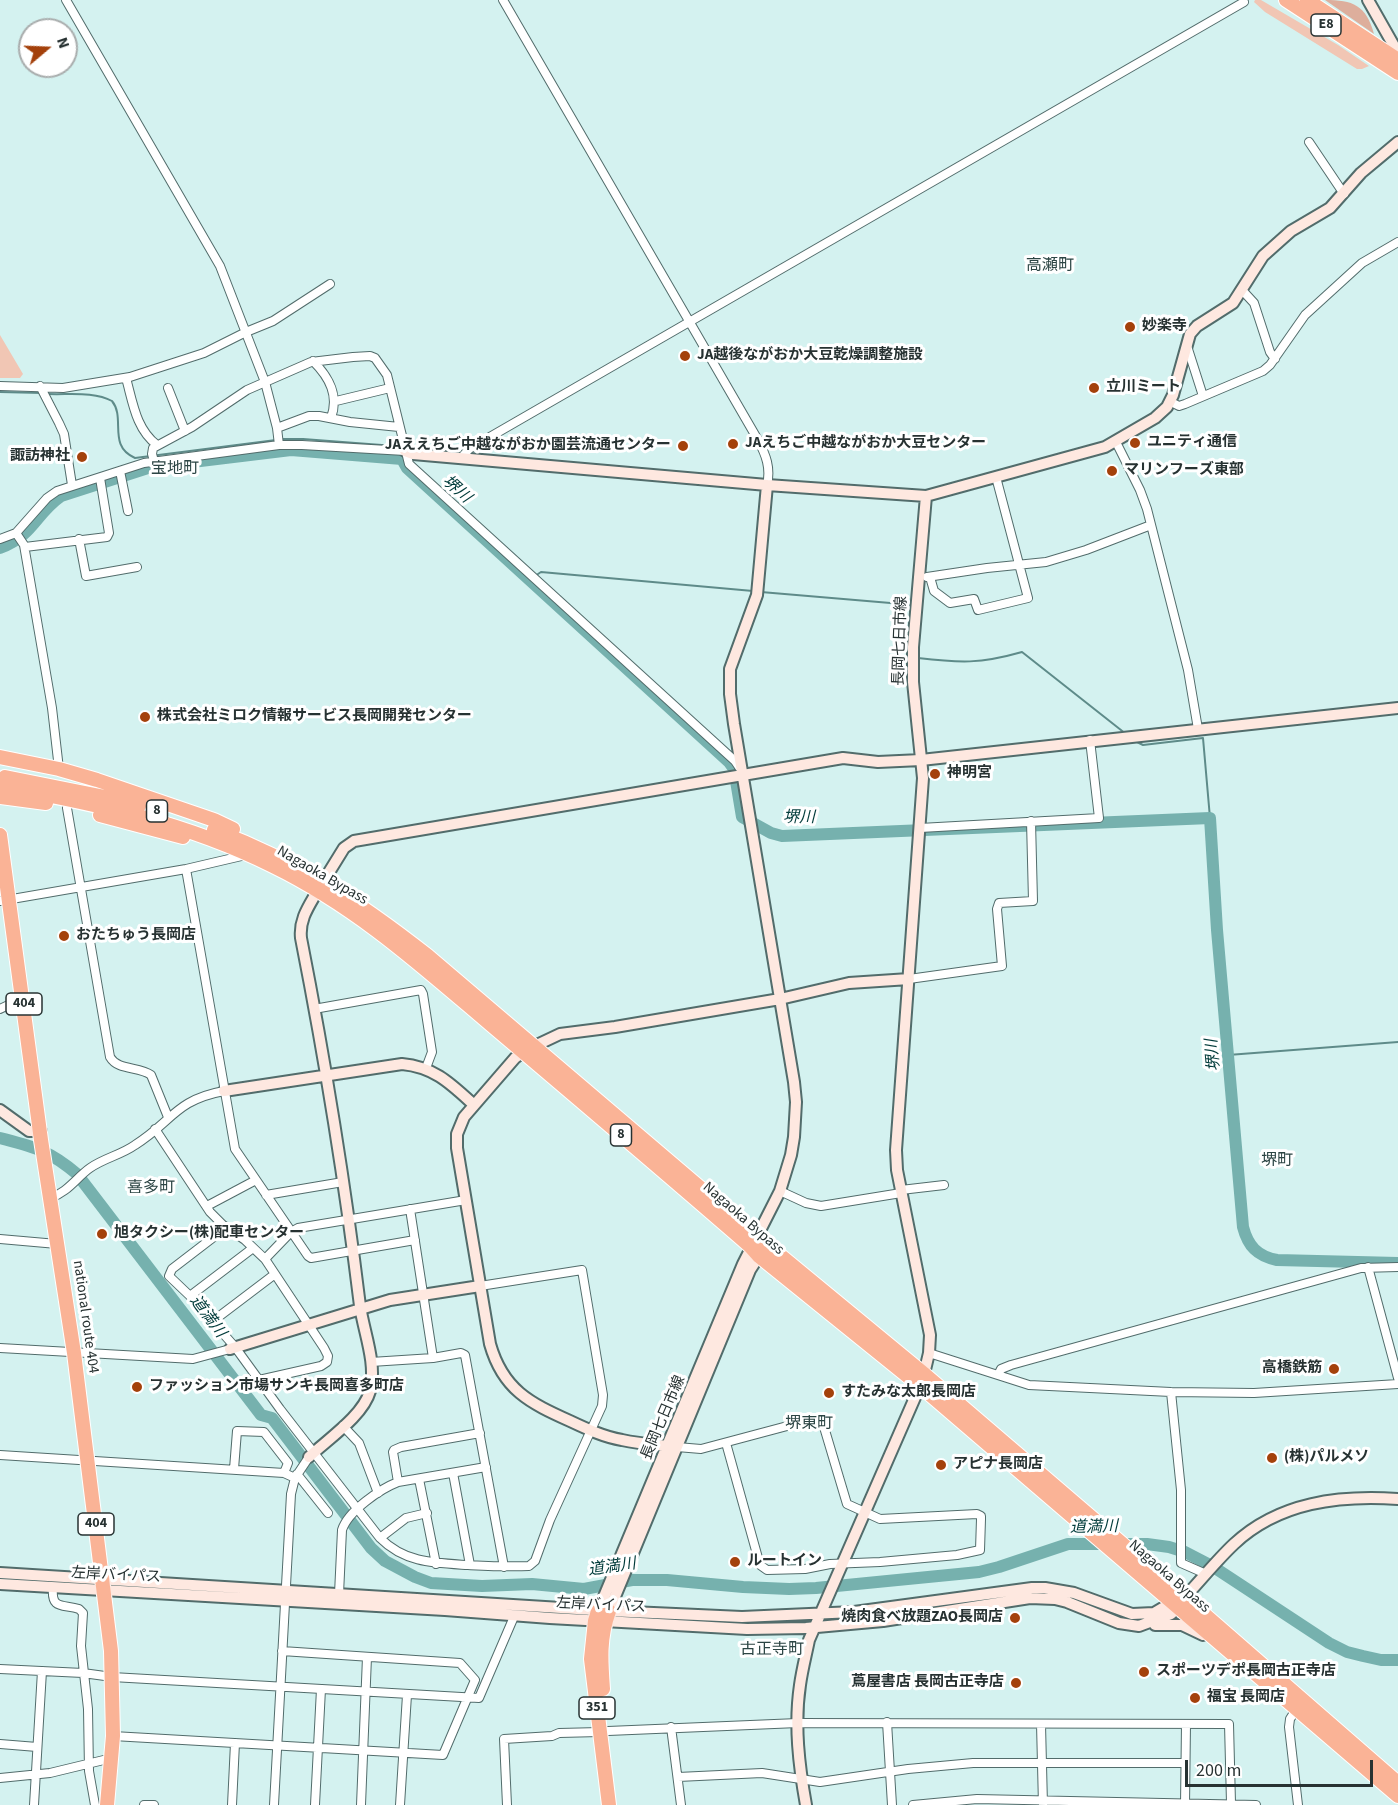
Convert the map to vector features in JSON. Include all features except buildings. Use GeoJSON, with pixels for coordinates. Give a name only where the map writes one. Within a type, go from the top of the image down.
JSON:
{"type":"FeatureCollection","features":[{"type":"Feature","properties":{"kind":"highway","name":"E8"},"geometry":{"type":"LineString","coordinates":[[1285,0],[1305,5],[1369,47],[1398,60]]}},
{"type":"Feature","properties":{"kind":"highway","name":"E8"},"geometry":{"type":"LineString","coordinates":[[1369,47],[1398,74]]}},
{"type":"Feature","properties":{"kind":"highway"},"geometry":{"type":"LineString","coordinates":[[0,757],[59,769],[214,820],[245,834],[284,859]]}},
{"type":"Feature","properties":{"kind":"highway","name":"Nagaoka Bypass"},"geometry":{"type":"LineString","coordinates":[[0,777],[26,786],[156,819],[192,831],[353,899],[399,933],[756,1247],[922,1380],[1098,1531],[1227,1648],[1398,1796]]}},
{"type":"Feature","properties":{"kind":"highway","name":"Nagaoka Bypass"},"geometry":{"type":"LineString","coordinates":[[0,786],[26,786],[110,798],[165,813],[284,859],[321,886]]}},
{"type":"Feature","properties":{"kind":"highway"},"geometry":{"type":"LineString","coordinates":[[0,796],[98,814],[249,854]]}},
{"type":"Feature","properties":{"kind":"highway","name":"national route 404"},"geometry":{"type":"LineString","coordinates":[[0,835],[5,895],[23,998],[44,1157],[74,1353],[103,1585],[112,1677],[113,1736],[107,1805]]}},
{"type":"Feature","properties":{"kind":"highway"},"geometry":{"type":"LineString","coordinates":[[0,852],[2,868]]}},
{"type":"Feature","properties":{"kind":"highway","name":"Nagaoka Bypass"},"geometry":{"type":"LineString","coordinates":[[1178,1602],[1398,1783]]}},
{"type":"Feature","properties":{"kind":"highway","name":"351"},"geometry":{"type":"LineString","coordinates":[[602,1616],[591,1659],[618,1805]]}},
{"type":"Feature","properties":{"kind":"highway","name":"351"},"geometry":{"type":"LineString","coordinates":[[604,1731],[609,1805]]}},
{"type":"Feature","properties":{"kind":"street"},"geometry":{"type":"LineString","coordinates":[[66,0],[220,266],[265,382],[279,445]]}},
{"type":"Feature","properties":{"kind":"street"},"geometry":{"type":"LineString","coordinates":[[503,0],[766,455],[767,485]]}},
{"type":"Feature","properties":{"kind":"street"},"geometry":{"type":"LineString","coordinates":[[1368,0],[1398,53]]}},
{"type":"Feature","properties":{"kind":"street"},"geometry":{"type":"LineString","coordinates":[[462,457],[469,449],[1244,2]]}},
{"type":"Feature","properties":{"kind":"street"},"geometry":{"type":"LineString","coordinates":[[1308,142],[1344,194]]}},
{"type":"Feature","properties":{"kind":"street"},"geometry":{"type":"LineString","coordinates":[[1,538],[16,532],[47,498],[72,485],[154,461],[279,445],[405,451],[413,454],[767,485],[926,496],[1104,447],[1155,418],[1171,402],[1190,333],[1233,303],[1260,261],[1272,248],[1291,231],[1330,208],[1361,173],[1398,142]]}},
{"type":"Feature","properties":{"kind":"street"},"geometry":{"type":"LineString","coordinates":[[1171,402],[1179,406],[1263,371],[1275,359],[1305,315],[1362,263],[1398,242]]}},
{"type":"Feature","properties":{"kind":"street"},"geometry":{"type":"LineString","coordinates":[[0,386],[63,388],[126,378],[204,353],[273,321],[330,284]]}},
{"type":"Feature","properties":{"kind":"street"},"geometry":{"type":"LineString","coordinates":[[1242,290],[1254,303],[1270,352],[1275,359]]}},
{"type":"Feature","properties":{"kind":"street"},"geometry":{"type":"LineString","coordinates":[[1186,341],[1203,396]]}},
{"type":"Feature","properties":{"kind":"street"},"geometry":{"type":"LineString","coordinates":[[154,461],[152,450],[157,445],[185,431],[247,390],[313,361],[370,356],[375,358],[385,371],[406,459],[413,468],[735,761],[743,775]]}},
{"type":"Feature","properties":{"kind":"street"},"geometry":{"type":"LineString","coordinates":[[313,361],[327,380],[336,401],[331,418]]}},
{"type":"Feature","properties":{"kind":"street"},"geometry":{"type":"LineString","coordinates":[[126,378],[141,429],[147,438],[157,445]]}},
{"type":"Feature","properties":{"kind":"street"},"geometry":{"type":"LineString","coordinates":[[40,386],[64,434],[72,485]]}},
{"type":"Feature","properties":{"kind":"street"},"geometry":{"type":"LineString","coordinates":[[168,388],[185,431]]}},
{"type":"Feature","properties":{"kind":"street"},"geometry":{"type":"LineString","coordinates":[[336,401],[390,388]]}},
{"type":"Feature","properties":{"kind":"street"},"geometry":{"type":"LineString","coordinates":[[277,428],[309,416],[399,427]]}},
{"type":"Feature","properties":{"kind":"street"},"geometry":{"type":"LineString","coordinates":[[1116,442],[1140,490],[1151,525],[1188,670],[1198,729]]}},
{"type":"Feature","properties":{"kind":"street"},"geometry":{"type":"LineString","coordinates":[[120,471],[128,511]]}},
{"type":"Feature","properties":{"kind":"street"},"geometry":{"type":"LineString","coordinates":[[996,477],[1019,565],[1028,598],[978,610],[974,599],[950,603],[934,591],[924,578],[1019,565],[1046,562],[1151,525]]}},
{"type":"Feature","properties":{"kind":"street"},"geometry":{"type":"LineString","coordinates":[[25,547],[107,537],[109,533],[100,478]]}},
{"type":"Feature","properties":{"kind":"street","name":"長岡七日市線"},"geometry":{"type":"LineString","coordinates":[[602,1616],[750,1270],[756,1247],[780,1191],[791,1155],[796,1111],[794,1082],[729,681],[734,658],[757,595],[767,485]]}},
{"type":"Feature","properties":{"kind":"street","name":"長岡七日市線"},"geometry":{"type":"LineString","coordinates":[[806,1805],[798,1745],[802,1670],[819,1615],[922,1380],[929,1353],[930,1335],[901,1192],[896,1150],[923,778],[913,682],[913,647],[924,578],[926,496]]}},
{"type":"Feature","properties":{"kind":"street"},"geometry":{"type":"LineString","coordinates":[[16,532],[25,547],[52,708],[59,769]]}},
{"type":"Feature","properties":{"kind":"street"},"geometry":{"type":"LineString","coordinates":[[79,539],[86,576],[137,567]]}},
{"type":"Feature","properties":{"kind":"street"},"geometry":{"type":"LineString","coordinates":[[274,1805],[291,1494],[297,1474],[312,1454],[363,1406],[372,1381],[326,1075],[301,938],[301,923],[344,848],[354,841],[843,758],[878,762],[921,760],[1398,708]]}},
{"type":"Feature","properties":{"kind":"street"},"geometry":{"type":"LineString","coordinates":[[920,828],[1099,818],[1090,740]]}},
{"type":"Feature","properties":{"kind":"street"},"geometry":{"type":"LineString","coordinates":[[67,808],[110,1057],[117,1064],[151,1075],[168,1117]]}},
{"type":"Feature","properties":{"kind":"street"},"geometry":{"type":"LineString","coordinates":[[726,1443],[760,1565],[767,1570],[796,1570],[821,1565],[957,1555],[980,1550],[981,1516],[977,1514],[880,1519],[847,1504],[821,1417],[701,1449],[622,1440],[591,1431],[529,1401],[509,1382],[493,1355],[457,1148],[457,1134],[464,1117],[515,1058],[528,1048],[549,1038],[570,1032],[615,1027],[780,999],[849,983],[909,979],[1002,966],[997,909],[999,903],[1033,901],[1031,821]]}},
{"type":"Feature","properties":{"kind":"street"},"geometry":{"type":"LineString","coordinates":[[5,895],[81,887],[186,869],[249,854]]}},
{"type":"Feature","properties":{"kind":"street"},"geometry":{"type":"LineString","coordinates":[[186,869],[234,1149],[311,1258],[415,1240]]}},
{"type":"Feature","properties":{"kind":"street"},"geometry":{"type":"LineString","coordinates":[[314,1009],[421,990],[432,1052],[426,1068]]}},
{"type":"Feature","properties":{"kind":"street"},"geometry":{"type":"LineString","coordinates":[[0,1009],[23,998]]}},
{"type":"Feature","properties":{"kind":"street"},"geometry":{"type":"LineString","coordinates":[[51,1198],[58,1196],[96,1164],[135,1146],[168,1117],[199,1097],[224,1091],[389,1064],[402,1064],[426,1068],[446,1080],[473,1104]]}},
{"type":"Feature","properties":{"kind":"street"},"geometry":{"type":"LineString","coordinates":[[0,1110],[29,1131],[41,1136]]}},
{"type":"Feature","properties":{"kind":"street"},"geometry":{"type":"LineString","coordinates":[[155,1129],[223,1226],[254,1248],[265,1259],[328,1356],[327,1362],[321,1366],[258,1380]]}},
{"type":"Feature","properties":{"kind":"street"},"geometry":{"type":"LineString","coordinates":[[207,1206],[256,1180]]}},
{"type":"Feature","properties":{"kind":"street"},"geometry":{"type":"LineString","coordinates":[[266,1196],[343,1182]]}},
{"type":"Feature","properties":{"kind":"street"},"geometry":{"type":"LineString","coordinates":[[780,1191],[796,1200],[821,1206],[944,1185]]}},
{"type":"Feature","properties":{"kind":"street"},"geometry":{"type":"LineString","coordinates":[[265,1259],[291,1232],[298,1228],[466,1200]]}},
{"type":"Feature","properties":{"kind":"street"},"geometry":{"type":"LineString","coordinates":[[410,1209],[433,1358]]}},
{"type":"Feature","properties":{"kind":"street"},"geometry":{"type":"LineString","coordinates":[[0,1348],[193,1359],[211,1356],[233,1348],[308,1324],[390,1299],[582,1270],[603,1395],[602,1406],[550,1520],[533,1564],[504,1567],[436,1564],[402,1554],[380,1538],[312,1454],[258,1380],[233,1348],[213,1321],[169,1276],[169,1272],[215,1236],[223,1226]]}},
{"type":"Feature","properties":{"kind":"street"},"geometry":{"type":"LineString","coordinates":[[0,1239],[57,1244]]}},
{"type":"Feature","properties":{"kind":"street"},"geometry":{"type":"LineString","coordinates":[[190,1296],[254,1248]]}},
{"type":"Feature","properties":{"kind":"street"},"geometry":{"type":"LineString","coordinates":[[998,1375],[1001,1369],[1011,1365],[1368,1267],[1398,1267]]}},
{"type":"Feature","properties":{"kind":"street"},"geometry":{"type":"LineString","coordinates":[[1368,1267],[1398,1378]]}},
{"type":"Feature","properties":{"kind":"street"},"geometry":{"type":"LineString","coordinates":[[213,1321],[275,1274]]}},
{"type":"Feature","properties":{"kind":"street"},"geometry":{"type":"LineString","coordinates":[[370,1362],[433,1358],[461,1353],[465,1355],[504,1567]]}},
{"type":"Feature","properties":{"kind":"street"},"geometry":{"type":"LineString","coordinates":[[929,1353],[1029,1385],[1171,1392],[1262,1393],[1398,1384]]}},
{"type":"Feature","properties":{"kind":"street"},"geometry":{"type":"LineString","coordinates":[[1171,1392],[1181,1490],[1181,1561],[1182,1564],[1207,1573]]}},
{"type":"Feature","properties":{"kind":"street"},"geometry":{"type":"LineString","coordinates":[[343,1426],[358,1443],[378,1493]]}},
{"type":"Feature","properties":{"kind":"street"},"geometry":{"type":"LineString","coordinates":[[234,1469],[237,1431],[264,1432],[288,1463],[284,1473]]}},
{"type":"Feature","properties":{"kind":"street"},"geometry":{"type":"LineString","coordinates":[[398,1482],[393,1452],[397,1448],[480,1433]]}},
{"type":"Feature","properties":{"kind":"street"},"geometry":{"type":"LineString","coordinates":[[0,1455],[297,1474],[328,1513]]}},
{"type":"Feature","properties":{"kind":"street"},"geometry":{"type":"LineString","coordinates":[[339,1594],[342,1530],[345,1522],[357,1510],[378,1493],[398,1482],[486,1467]]}},
{"type":"Feature","properties":{"kind":"street"},"geometry":{"type":"LineString","coordinates":[[453,1473],[470,1565]]}},
{"type":"Feature","properties":{"kind":"street"},"geometry":{"type":"LineString","coordinates":[[419,1479],[436,1564]]}},
{"type":"Feature","properties":{"kind":"street","name":"左岸バイパス"},"geometry":{"type":"LineString","coordinates":[[285,1596],[339,1594],[726,1628],[815,1627],[883,1621],[1030,1598],[1056,1599],[1077,1605],[1119,1623],[1139,1626],[1162,1619],[1235,1543],[1276,1515],[1294,1508],[1331,1500],[1398,1499]]}},
{"type":"Feature","properties":{"kind":"street"},"geometry":{"type":"LineString","coordinates":[[380,1538],[406,1518],[427,1513]]}},
{"type":"Feature","properties":{"kind":"street","name":"左岸バイパス"},"geometry":{"type":"LineString","coordinates":[[0,1573],[103,1585],[285,1596],[445,1610],[602,1616],[819,1615],[952,1600],[1017,1589],[1045,1588],[1074,1593],[1132,1614],[1154,1613],[1178,1602]]}},
{"type":"Feature","properties":{"kind":"street","name":"左岸バイパス"},"geometry":{"type":"LineString","coordinates":[[0,1584],[53,1588],[103,1585]]}},
{"type":"Feature","properties":{"kind":"street"},"geometry":{"type":"LineString","coordinates":[[53,1588],[55,1603],[79,1609],[83,1613],[81,1646],[88,1708],[88,1764],[95,1805]]}},
{"type":"Feature","properties":{"kind":"street"},"geometry":{"type":"LineString","coordinates":[[952,1600],[962,1602],[980,1599],[983,1604]]}},
{"type":"Feature","properties":{"kind":"street"},"geometry":{"type":"LineString","coordinates":[[0,1669],[479,1698],[513,1619]]}},
{"type":"Feature","properties":{"kind":"street"},"geometry":{"type":"LineString","coordinates":[[1139,1626],[1169,1623],[1182,1625],[1227,1648]]}},
{"type":"Feature","properties":{"kind":"street"},"geometry":{"type":"LineString","coordinates":[[113,1736],[443,1755],[475,1680],[460,1663],[282,1651]]}},
{"type":"Feature","properties":{"kind":"street"},"geometry":{"type":"LineString","coordinates":[[361,1805],[367,1658]]}},
{"type":"Feature","properties":{"kind":"street"},"geometry":{"type":"LineString","coordinates":[[34,1805],[42,1671]]}},
{"type":"Feature","properties":{"kind":"street"},"geometry":{"type":"LineString","coordinates":[[315,1805],[321,1689]]}},
{"type":"Feature","properties":{"kind":"street"},"geometry":{"type":"LineString","coordinates":[[400,1805],[406,1695]]}},
{"type":"Feature","properties":{"kind":"street"},"geometry":{"type":"LineString","coordinates":[[1298,1708],[1290,1719],[1289,1727],[1298,1805]]}},
{"type":"Feature","properties":{"kind":"street"},"geometry":{"type":"LineString","coordinates":[[507,1805],[504,1739],[552,1736],[559,1733],[671,1727],[887,1722],[1229,1724],[1231,1803]]}},
{"type":"Feature","properties":{"kind":"street"},"geometry":{"type":"LineString","coordinates":[[887,1722],[892,1805]]}},
{"type":"Feature","properties":{"kind":"street"},"geometry":{"type":"LineString","coordinates":[[1041,1724],[1043,1803]]}},
{"type":"Feature","properties":{"kind":"street"},"geometry":{"type":"LineString","coordinates":[[1185,1804],[1186,1724]]}},
{"type":"Feature","properties":{"kind":"street"},"geometry":{"type":"LineString","coordinates":[[671,1727],[681,1805]]}},
{"type":"Feature","properties":{"kind":"street"},"geometry":{"type":"LineString","coordinates":[[232,1805],[235,1743]]}},
{"type":"Feature","properties":{"kind":"street"},"geometry":{"type":"LineString","coordinates":[[0,1744],[37,1747]]}},
{"type":"Feature","properties":{"kind":"street"},"geometry":{"type":"LineString","coordinates":[[0,1779],[36,1775],[112,1758]]}},
{"type":"Feature","properties":{"kind":"street"},"geometry":{"type":"LineString","coordinates":[[678,1777],[752,1772],[820,1782],[973,1762],[1185,1764]]}},
{"type":"Feature","properties":{"kind":"street"},"geometry":{"type":"LineString","coordinates":[[913,1805],[962,1799],[1043,1803],[1134,1801],[1256,1805]]}},
{"type":"Feature","properties":{"kind":"street"},"geometry":{"type":"LineString","coordinates":[[144,1805],[154,1805]]}},
{"type":"Feature","properties":{"kind":"shaded area"},"geometry":{"type":"Polygon","coordinates":[[[1261,0],[1369,66],[1357,69],[1265,12],[1254,2],[1261,0]]]}},
{"type":"Feature","properties":{"kind":"shaded area"},"geometry":{"type":"Polygon","coordinates":[[[1325,0],[1343,1],[1357,6],[1367,16],[1374,34],[1325,0]]]}},
{"type":"Feature","properties":{"kind":"shaded area"},"geometry":{"type":"Polygon","coordinates":[[[0,335],[23,374],[20,378],[0,378],[0,335]]]}},
{"type":"Feature","properties":{"kind":"waterway"},"geometry":{"type":"LineString","coordinates":[[0,392],[42,393]]}},
{"type":"Feature","properties":{"kind":"waterway"},"geometry":{"type":"LineString","coordinates":[[48,394],[89,395],[112,401],[118,415],[119,439],[127,453],[135,458],[276,440]]}},
{"type":"Feature","properties":{"kind":"waterway"},"geometry":{"type":"LineString","coordinates":[[282,439],[395,446],[397,449]]}},
{"type":"Feature","properties":{"kind":"waterway","name":"堺川"},"geometry":{"type":"LineString","coordinates":[[0,548],[20,537],[61,496],[151,467],[291,450],[402,459],[407,468],[729,762],[734,769],[742,817],[771,833],[782,836],[1210,818],[1217,930],[1245,1234],[1254,1249],[1264,1256],[1277,1260],[1398,1263]]}},
{"type":"Feature","properties":{"kind":"waterway"},"geometry":{"type":"LineString","coordinates":[[535,576],[541,572],[753,591]]}},
{"type":"Feature","properties":{"kind":"waterway"},"geometry":{"type":"LineString","coordinates":[[761,592],[914,605]]}},
{"type":"Feature","properties":{"kind":"waterway"},"geometry":{"type":"LineString","coordinates":[[920,622],[918,658],[970,661],[994,659],[1022,652],[1126,734]]}},
{"type":"Feature","properties":{"kind":"waterway"},"geometry":{"type":"LineString","coordinates":[[1135,741],[1143,745],[1203,738],[1210,818]]}},
{"type":"Feature","properties":{"kind":"waterway"},"geometry":{"type":"LineString","coordinates":[[1228,1055],[1398,1042]]}},
{"type":"Feature","properties":{"kind":"waterway","name":"道満川"},"geometry":{"type":"LineString","coordinates":[[0,1138],[41,1150],[77,1174],[261,1415],[272,1418],[371,1548],[385,1561],[431,1583],[482,1586],[532,1584],[584,1589],[632,1580],[667,1580],[743,1587],[816,1588],[979,1572],[1068,1544],[1147,1544],[1185,1552],[1212,1566],[1329,1643],[1347,1652],[1381,1660],[1398,1660]]}},
{"type":"Feature","properties":{"kind":"place","name":"妙楽寺"},"geometry":{"type":"Point","coordinates":[1130,327]}},
{"type":"Feature","properties":{"kind":"place","name":"JA越後ながおか大豆乾燥調整施設"},"geometry":{"type":"Point","coordinates":[685,356]}},
{"type":"Feature","properties":{"kind":"place","name":"立川ミート"},"geometry":{"type":"Point","coordinates":[1094,388]}},
{"type":"Feature","properties":{"kind":"place","name":"ユニティ通信"},"geometry":{"type":"Point","coordinates":[1135,443]}},
{"type":"Feature","properties":{"kind":"place","name":"JAえちご中越ながおか大豆センター"},"geometry":{"type":"Point","coordinates":[733,444]}},
{"type":"Feature","properties":{"kind":"place","name":"JAええちご中越ながおか園芸流通センター"},"geometry":{"type":"Point","coordinates":[683,446]}},
{"type":"Feature","properties":{"kind":"place","name":"諏訪神社"},"geometry":{"type":"Point","coordinates":[82,457]}},
{"type":"Feature","properties":{"kind":"place","name":"マリンフーズ東部"},"geometry":{"type":"Point","coordinates":[1112,471]}},
{"type":"Feature","properties":{"kind":"place","name":"株式会社ミロク情報サービス長岡開発センター"},"geometry":{"type":"Point","coordinates":[145,717]}},
{"type":"Feature","properties":{"kind":"place","name":"神明宮"},"geometry":{"type":"Point","coordinates":[935,774]}},
{"type":"Feature","properties":{"kind":"place","name":"おたちゅう長岡店"},"geometry":{"type":"Point","coordinates":[64,936]}},
{"type":"Feature","properties":{"kind":"place","name":"旭タクシー(株)配車センター"},"geometry":{"type":"Point","coordinates":[102,1234]}},
{"type":"Feature","properties":{"kind":"place","name":"高橋鉄筋"},"geometry":{"type":"Point","coordinates":[1334,1369]}},
{"type":"Feature","properties":{"kind":"place","name":"ファッション市場サンキ長岡喜多町店"},"geometry":{"type":"Point","coordinates":[137,1387]}},
{"type":"Feature","properties":{"kind":"place","name":"すたみな太郎長岡店"},"geometry":{"type":"Point","coordinates":[829,1393]}},
{"type":"Feature","properties":{"kind":"place","name":"(株)パルメソ"},"geometry":{"type":"Point","coordinates":[1272,1458]}},
{"type":"Feature","properties":{"kind":"place","name":"アピナ長岡店"},"geometry":{"type":"Point","coordinates":[941,1465]}},
{"type":"Feature","properties":{"kind":"place","name":"ルートイン"},"geometry":{"type":"Point","coordinates":[735,1562]}},
{"type":"Feature","properties":{"kind":"place","name":"焼肉食べ放題ZAO長岡店"},"geometry":{"type":"Point","coordinates":[1015,1618]}},
{"type":"Feature","properties":{"kind":"place","name":"スポーツデポ長岡古正寺店"},"geometry":{"type":"Point","coordinates":[1144,1672]}},
{"type":"Feature","properties":{"kind":"place","name":"蔦屋書店 長岡古正寺店"},"geometry":{"type":"Point","coordinates":[1016,1683]}},
{"type":"Feature","properties":{"kind":"place","name":"福宝 長岡店"},"geometry":{"type":"Point","coordinates":[1195,1698]}},
{"type":"Feature","properties":{"kind":"district","name":"高瀬町"},"geometry":{"type":"Point","coordinates":[1050,266]}},
{"type":"Feature","properties":{"kind":"district","name":"宝地町"},"geometry":{"type":"Point","coordinates":[175,469]}},
{"type":"Feature","properties":{"kind":"district","name":"堺町"},"geometry":{"type":"Point","coordinates":[1277,1161]}},
{"type":"Feature","properties":{"kind":"district","name":"喜多町"},"geometry":{"type":"Point","coordinates":[151,1188]}},
{"type":"Feature","properties":{"kind":"district","name":"堺東町"},"geometry":{"type":"Point","coordinates":[809,1424]}},
{"type":"Feature","properties":{"kind":"district","name":"古正寺町"},"geometry":{"type":"Point","coordinates":[772,1650]}}]}
